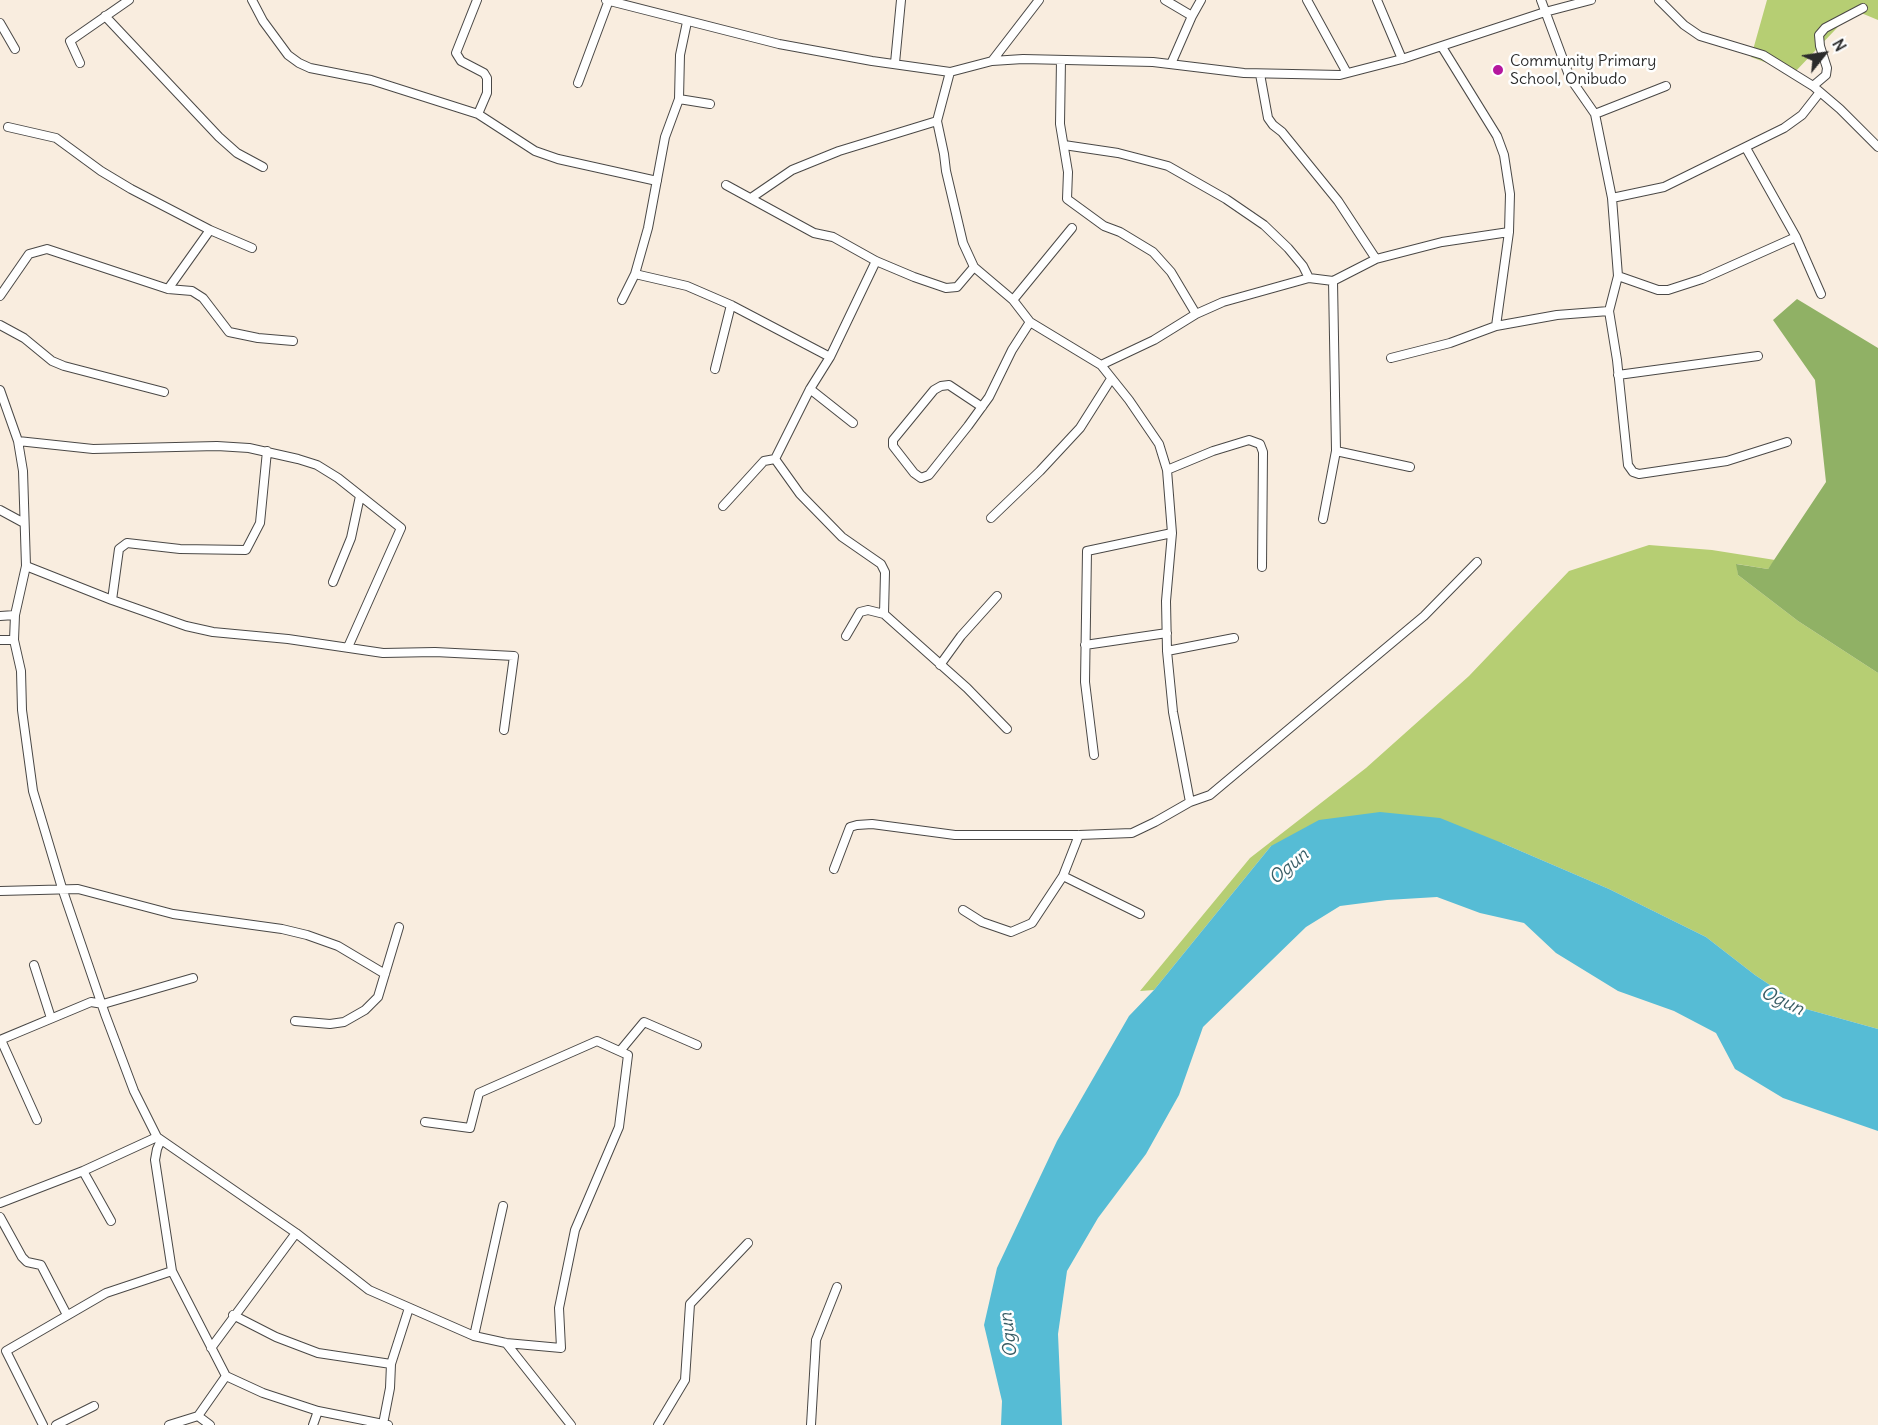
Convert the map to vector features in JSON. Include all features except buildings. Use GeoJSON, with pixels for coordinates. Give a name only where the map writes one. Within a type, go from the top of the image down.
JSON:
{"type":"FeatureCollection","features":[{"type":"Feature","properties":{"kind":"street"},"geometry":{"type":"LineString","coordinates":[[80,63],[70,41],[129,0]]}},
{"type":"Feature","properties":{"kind":"street"},"geometry":{"type":"LineString","coordinates":[[252,0],[263,21],[288,55],[310,68],[370,80],[478,114],[535,151],[558,159],[657,181]]}},
{"type":"Feature","properties":{"kind":"street"},"geometry":{"type":"LineString","coordinates":[[477,0],[456,53],[461,61],[484,73],[487,78],[486,93],[478,114]]}},
{"type":"Feature","properties":{"kind":"street"},"geometry":{"type":"LineString","coordinates":[[578,83],[607,0],[779,44],[950,72],[992,61],[1023,59],[1171,64],[1260,74],[1332,76],[1402,59],[1545,12],[1591,0]]}},
{"type":"Feature","properties":{"kind":"street"},"geometry":{"type":"LineString","coordinates":[[895,63],[901,0]]}},
{"type":"Feature","properties":{"kind":"street"},"geometry":{"type":"LineString","coordinates":[[992,61],[1038,0]]}},
{"type":"Feature","properties":{"kind":"street"},"geometry":{"type":"LineString","coordinates":[[1165,0],[1192,16]]}},
{"type":"Feature","properties":{"kind":"street"},"geometry":{"type":"LineString","coordinates":[[1171,64],[1201,0]]}},
{"type":"Feature","properties":{"kind":"street"},"geometry":{"type":"LineString","coordinates":[[1307,0],[1347,73]]}},
{"type":"Feature","properties":{"kind":"street"},"geometry":{"type":"LineString","coordinates":[[1377,0],[1402,59]]}},
{"type":"Feature","properties":{"kind":"street"},"geometry":{"type":"LineString","coordinates":[[1540,0],[1570,78],[1594,114],[1612,198],[1618,276],[1610,310],[1628,465],[1633,472],[1639,474],[1728,461],[1787,441]]}},
{"type":"Feature","properties":{"kind":"street"},"geometry":{"type":"LineString","coordinates":[[1659,0],[1684,25],[1700,36],[1763,54],[1813,86],[1878,147]]}},
{"type":"Feature","properties":{"kind":"street"},"geometry":{"type":"LineString","coordinates":[[1813,86],[1826,75],[1827,68],[1819,35],[1825,28],[1863,8]]}},
{"type":"Feature","properties":{"kind":"street"},"geometry":{"type":"LineString","coordinates":[[105,16],[219,137],[237,153],[263,167]]}},
{"type":"Feature","properties":{"kind":"street"},"geometry":{"type":"LineString","coordinates":[[622,300],[635,274],[648,228],[665,137],[679,99],[680,55],[687,22]]}},
{"type":"Feature","properties":{"kind":"street"},"geometry":{"type":"LineString","coordinates":[[0,23],[15,50]]}},
{"type":"Feature","properties":{"kind":"street"},"geometry":{"type":"LineString","coordinates":[[1442,47],[1502,146],[1510,194],[1509,232],[1496,326]]}},
{"type":"Feature","properties":{"kind":"street"},"geometry":{"type":"LineString","coordinates":[[1061,60],[1060,124],[1068,172],[1067,200],[1104,226],[1120,232],[1153,252],[1171,272],[1196,314]]}},
{"type":"Feature","properties":{"kind":"street"},"geometry":{"type":"LineString","coordinates":[[950,72],[937,121],[963,243],[974,267],[1013,300],[1030,322],[1101,365],[1155,436],[1167,470],[1172,533],[1166,601],[1167,651],[1173,712],[1190,802]]}},
{"type":"Feature","properties":{"kind":"street"},"geometry":{"type":"LineString","coordinates":[[1260,74],[1268,118],[1338,201],[1376,259]]}},
{"type":"Feature","properties":{"kind":"street"},"geometry":{"type":"LineString","coordinates":[[1594,114],[1666,86]]}},
{"type":"Feature","properties":{"kind":"street"},"geometry":{"type":"LineString","coordinates":[[1612,198],[1657,190],[1746,148],[1797,120],[1821,92]]}},
{"type":"Feature","properties":{"kind":"street"},"geometry":{"type":"LineString","coordinates":[[679,99],[710,104]]}},
{"type":"Feature","properties":{"kind":"street"},"geometry":{"type":"LineString","coordinates":[[751,198],[792,170],[839,151],[937,121]]}},
{"type":"Feature","properties":{"kind":"street"},"geometry":{"type":"LineString","coordinates":[[8,127],[56,138],[101,171],[131,189],[210,230],[252,248]]}},
{"type":"Feature","properties":{"kind":"street"},"geometry":{"type":"LineString","coordinates":[[1064,145],[1118,153],[1168,166],[1226,199],[1264,225],[1288,248],[1303,266],[1309,278]]}},
{"type":"Feature","properties":{"kind":"street"},"geometry":{"type":"LineString","coordinates":[[1746,148],[1797,237],[1821,294]]}},
{"type":"Feature","properties":{"kind":"street"},"geometry":{"type":"LineString","coordinates":[[726,185],[814,233],[833,237],[876,261],[914,278],[946,288],[957,287],[974,267]]}},
{"type":"Feature","properties":{"kind":"street"},"geometry":{"type":"LineString","coordinates":[[1013,300],[1072,228]]}},
{"type":"Feature","properties":{"kind":"street"},"geometry":{"type":"LineString","coordinates":[[168,288],[210,230]]}},
{"type":"Feature","properties":{"kind":"street"},"geometry":{"type":"LineString","coordinates":[[1101,365],[1154,340],[1196,314],[1223,302],[1309,278],[1333,281],[1376,259],[1442,242],[1509,232]]}},
{"type":"Feature","properties":{"kind":"street"},"geometry":{"type":"LineString","coordinates":[[1618,276],[1658,290],[1668,290],[1702,279],[1797,237]]}},
{"type":"Feature","properties":{"kind":"street"},"geometry":{"type":"LineString","coordinates":[[0,296],[29,254],[47,249],[168,288],[192,291],[203,298],[229,332],[258,338],[293,341]]}},
{"type":"Feature","properties":{"kind":"street"},"geometry":{"type":"LineString","coordinates":[[775,459],[810,389],[830,357],[876,261]]}},
{"type":"Feature","properties":{"kind":"street"},"geometry":{"type":"LineString","coordinates":[[635,274],[687,286],[731,305],[830,357]]}},
{"type":"Feature","properties":{"kind":"street"},"geometry":{"type":"LineString","coordinates":[[1323,519],[1336,451],[1333,281]]}},
{"type":"Feature","properties":{"kind":"street"},"geometry":{"type":"LineString","coordinates":[[715,369],[731,305]]}},
{"type":"Feature","properties":{"kind":"street"},"geometry":{"type":"LineString","coordinates":[[1391,358],[1450,343],[1496,326],[1557,315],[1610,310]]}},
{"type":"Feature","properties":{"kind":"street"},"geometry":{"type":"LineString","coordinates":[[982,406],[949,385],[941,386],[934,390],[893,440],[892,446],[914,473],[921,478],[926,478],[982,406],[989,397],[1012,350],[1030,322]]}},
{"type":"Feature","properties":{"kind":"street"},"geometry":{"type":"LineString","coordinates":[[0,325],[24,338],[52,361],[64,366],[165,392]]}},
{"type":"Feature","properties":{"kind":"street"},"geometry":{"type":"LineString","coordinates":[[1618,375],[1758,356]]}},
{"type":"Feature","properties":{"kind":"street"},"geometry":{"type":"LineString","coordinates":[[991,518],[1080,428],[1112,379]]}},
{"type":"Feature","properties":{"kind":"street"},"geometry":{"type":"LineString","coordinates":[[810,389],[853,423]]}},
{"type":"Feature","properties":{"kind":"street"},"geometry":{"type":"LineString","coordinates":[[0,390],[18,441],[23,471],[26,566],[15,615],[14,640],[21,671],[22,710],[33,791],[62,888],[134,1091],[159,1139],[296,1233],[369,1290],[474,1336],[506,1343],[561,1348],[559,1308],[575,1230],[619,1127],[628,1055],[597,1041],[479,1093],[470,1128],[425,1122]]}},
{"type":"Feature","properties":{"kind":"street"},"geometry":{"type":"LineString","coordinates":[[1167,470],[1213,451],[1249,440],[1260,444],[1263,452],[1262,567]]}},
{"type":"Feature","properties":{"kind":"street"},"geometry":{"type":"LineString","coordinates":[[18,441],[93,449],[249,447],[317,465],[338,478],[401,528],[348,647]]}},
{"type":"Feature","properties":{"kind":"street"},"geometry":{"type":"LineString","coordinates":[[112,600],[119,549],[127,543],[180,549],[246,550],[260,523],[267,451]]}},
{"type":"Feature","properties":{"kind":"street"},"geometry":{"type":"LineString","coordinates":[[1336,451],[1410,467]]}},
{"type":"Feature","properties":{"kind":"street"},"geometry":{"type":"LineString","coordinates":[[723,506],[764,461],[775,459]]}},
{"type":"Feature","properties":{"kind":"street"},"geometry":{"type":"LineString","coordinates":[[775,459],[800,494],[842,537],[881,564],[885,572],[884,614]]}},
{"type":"Feature","properties":{"kind":"street"},"geometry":{"type":"LineString","coordinates":[[333,582],[351,538],[360,496]]}},
{"type":"Feature","properties":{"kind":"street"},"geometry":{"type":"LineString","coordinates":[[0,510],[24,523]]}},
{"type":"Feature","properties":{"kind":"street"},"geometry":{"type":"LineString","coordinates":[[1094,755],[1085,682],[1087,551],[1172,533]]}},
{"type":"Feature","properties":{"kind":"street"},"geometry":{"type":"LineString","coordinates":[[834,869],[850,827],[857,825],[872,824],[955,835],[1132,833],[1190,802],[1210,795],[1424,616],[1477,562]]}},
{"type":"Feature","properties":{"kind":"street"},"geometry":{"type":"LineString","coordinates":[[26,566],[112,600],[186,626],[213,632],[288,639],[383,653],[435,652],[514,656],[504,730]]}},
{"type":"Feature","properties":{"kind":"street"},"geometry":{"type":"LineString","coordinates":[[940,665],[961,636],[997,596]]}},
{"type":"Feature","properties":{"kind":"street"},"geometry":{"type":"LineString","coordinates":[[846,636],[860,612],[868,610],[884,614],[967,688],[1007,729]]}},
{"type":"Feature","properties":{"kind":"street"},"geometry":{"type":"LineString","coordinates":[[0,616],[15,615]]}},
{"type":"Feature","properties":{"kind":"street"},"geometry":{"type":"LineString","coordinates":[[1085,645],[1167,633]]}},
{"type":"Feature","properties":{"kind":"street"},"geometry":{"type":"LineString","coordinates":[[1167,651],[1234,638]]}},
{"type":"Feature","properties":{"kind":"street"},"geometry":{"type":"LineString","coordinates":[[0,640],[14,640]]}},
{"type":"Feature","properties":{"kind":"street"},"geometry":{"type":"LineString","coordinates":[[963,910],[982,922],[1011,932],[1032,923],[1064,876],[1079,835]]}},
{"type":"Feature","properties":{"kind":"street"},"geometry":{"type":"LineString","coordinates":[[1064,876],[1140,914]]}},
{"type":"Feature","properties":{"kind":"street"},"geometry":{"type":"LineString","coordinates":[[0,891],[78,889],[173,914],[282,929],[338,946],[385,974]]}},
{"type":"Feature","properties":{"kind":"street"},"geometry":{"type":"LineString","coordinates":[[295,1021],[330,1024],[357,1016],[378,997],[399,927]]}},
{"type":"Feature","properties":{"kind":"street"},"geometry":{"type":"LineString","coordinates":[[34,965],[51,1018]]}},
{"type":"Feature","properties":{"kind":"street"},"geometry":{"type":"LineString","coordinates":[[37,1120],[0,1040],[92,1002],[103,1004],[193,978]]}},
{"type":"Feature","properties":{"kind":"street"},"geometry":{"type":"LineString","coordinates":[[620,1051],[644,1022],[697,1045]]}},
{"type":"Feature","properties":{"kind":"street"},"geometry":{"type":"LineString","coordinates":[[0,1203],[159,1139]]}},
{"type":"Feature","properties":{"kind":"street"},"geometry":{"type":"LineString","coordinates":[[159,1139],[155,1160],[172,1271],[226,1376],[263,1393],[318,1411],[386,1424],[391,1364],[409,1308]]}},
{"type":"Feature","properties":{"kind":"street"},"geometry":{"type":"LineString","coordinates":[[83,1171],[111,1221]]}},
{"type":"Feature","properties":{"kind":"street"},"geometry":{"type":"LineString","coordinates":[[474,1336],[503,1206]]}},
{"type":"Feature","properties":{"kind":"street"},"geometry":{"type":"LineString","coordinates":[[0,1217],[22,1257],[27,1262],[41,1265],[67,1315]]}},
{"type":"Feature","properties":{"kind":"street"},"geometry":{"type":"LineString","coordinates":[[210,1348],[296,1233]]}},
{"type":"Feature","properties":{"kind":"street"},"geometry":{"type":"LineString","coordinates":[[658,1425],[685,1380],[690,1304],[748,1243]]}},
{"type":"Feature","properties":{"kind":"street"},"geometry":{"type":"LineString","coordinates":[[42,1425],[6,1351],[106,1293],[172,1271]]}},
{"type":"Feature","properties":{"kind":"street"},"geometry":{"type":"LineString","coordinates":[[811,1425],[816,1340],[837,1287]]}},
{"type":"Feature","properties":{"kind":"street"},"geometry":{"type":"LineString","coordinates":[[233,1315],[276,1337],[318,1353],[391,1364]]}},
{"type":"Feature","properties":{"kind":"street"},"geometry":{"type":"LineString","coordinates":[[506,1343],[571,1425]]}},
{"type":"Feature","properties":{"kind":"street"},"geometry":{"type":"LineString","coordinates":[[168,1425],[198,1416],[226,1376]]}},
{"type":"Feature","properties":{"kind":"street"},"geometry":{"type":"LineString","coordinates":[[56,1425],[94,1406]]}},
{"type":"Feature","properties":{"kind":"street"},"geometry":{"type":"LineString","coordinates":[[313,1425],[318,1411]]}},
{"type":"Feature","properties":{"kind":"street"},"geometry":{"type":"LineString","coordinates":[[198,1416],[210,1425]]}},
{"type":"Feature","properties":{"kind":"green space"},"geometry":{"type":"Polygon","coordinates":[[[1767,0],[1878,0],[1878,20],[1854,10],[1794,73],[1751,57],[1767,0]]]}},
{"type":"Feature","properties":{"kind":"green space"},"geometry":{"type":"Polygon","coordinates":[[[1797,299],[1878,348],[1878,673],[1798,621],[1738,575],[1736,564],[1768,569],[1826,482],[1815,380],[1773,320],[1797,299]]]}},
{"type":"Feature","properties":{"kind":"green space"},"geometry":{"type":"Polygon","coordinates":[[[1649,545],[1712,550],[1775,560],[1768,569],[1737,564],[1738,575],[1798,621],[1878,673],[1878,1029],[1806,1009],[1755,975],[1706,937],[1609,889],[1502,843],[1271,846],[1154,990],[1140,991],[1250,858],[1366,768],[1469,676],[1569,571],[1649,545]]]}},
{"type":"Feature","properties":{"kind":"water","name":"Ogun"},"geometry":{"type":"Polygon","coordinates":[[[1380,812],[1440,818],[1609,889],[1706,937],[1755,975],[1806,1009],[1878,1029],[1878,1131],[1783,1098],[1735,1069],[1716,1033],[1674,1011],[1618,991],[1556,953],[1524,923],[1480,913],[1437,897],[1340,906],[1306,927],[1203,1027],[1179,1095],[1146,1154],[1098,1218],[1067,1271],[1058,1334],[1062,1425],[1001,1425],[1002,1401],[984,1325],[997,1268],[1057,1141],[1129,1016],[1154,990],[1271,846],[1319,820],[1380,812]]]}},
{"type":"Feature","properties":{"kind":"place","name":"Community Primary School, Onibudo"},"geometry":{"type":"Point","coordinates":[1498,70]}}]}
